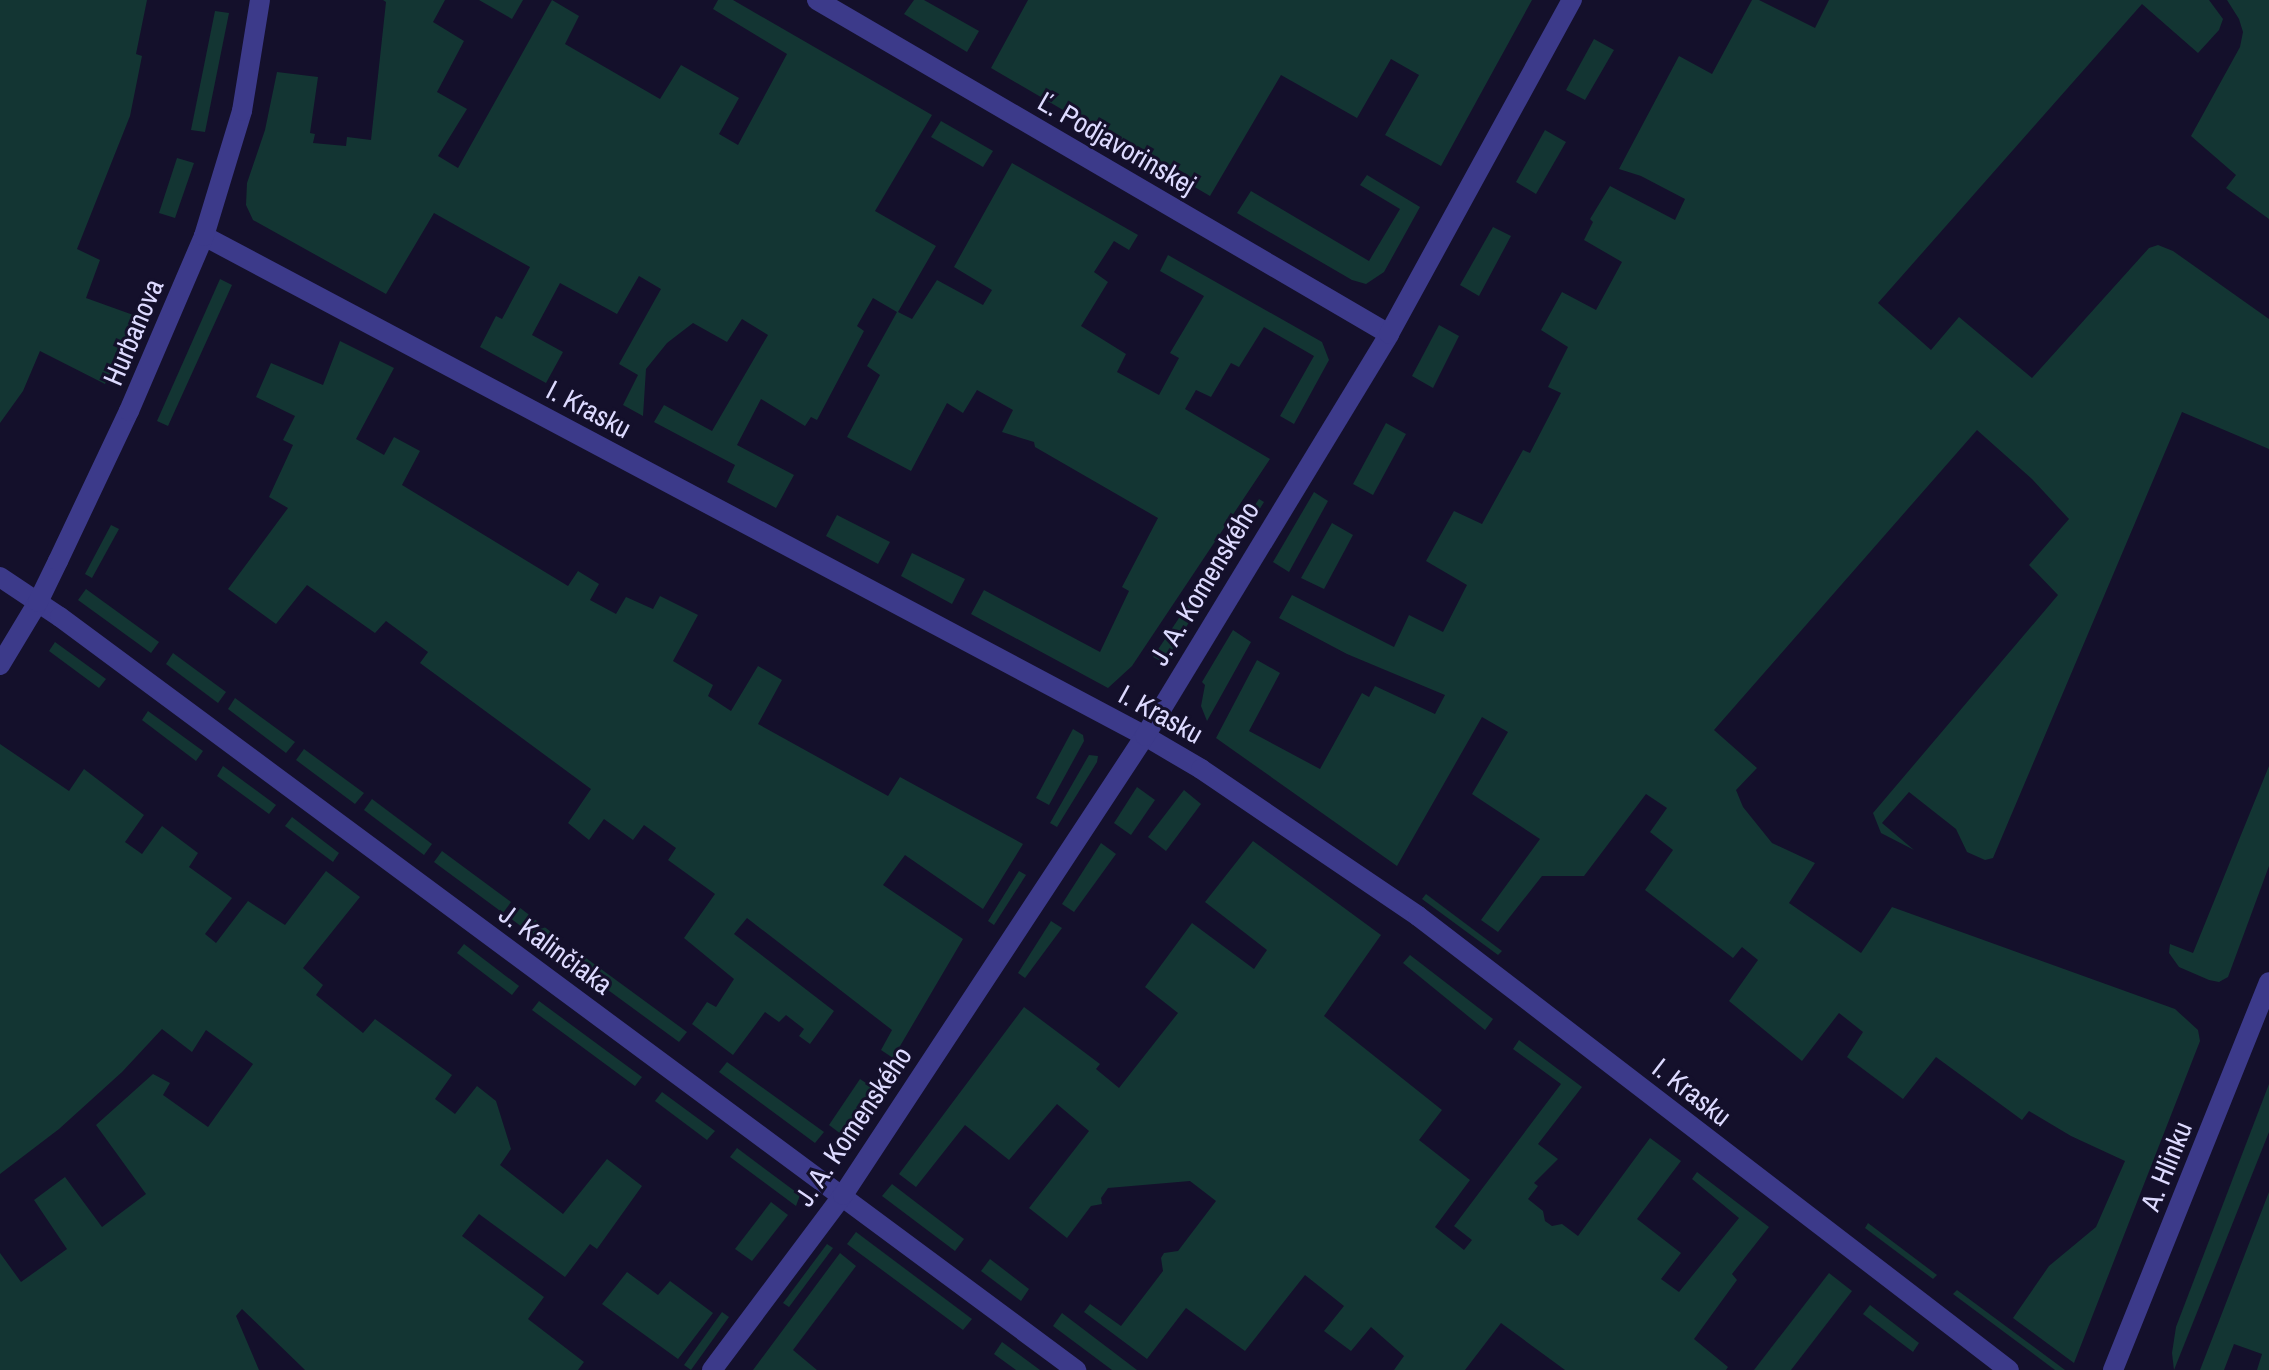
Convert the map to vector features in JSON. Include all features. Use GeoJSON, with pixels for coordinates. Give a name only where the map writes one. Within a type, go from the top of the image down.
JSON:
{"type":"FeatureCollection","features":[{"type":"Feature","properties":{"kind":"street","name":"Hurbanova"},"geometry":{"type":"LineString","coordinates":[[0,665],[38,602],[129,411],[204,236],[242,111],[260,0]]}},
{"type":"Feature","properties":{"kind":"street","name":"Ľ. Podjavorinskej"},"geometry":{"type":"LineString","coordinates":[[817,0],[1389,334]]}},
{"type":"Feature","properties":{"kind":"street","name":"J. A. Komenského"},"geometry":{"type":"LineString","coordinates":[[712,1370],[843,1195],[1145,736],[1389,334],[1572,0]]}},
{"type":"Feature","properties":{"kind":"street","name":"I. Krasku"},"geometry":{"type":"LineString","coordinates":[[204,236],[1145,736],[1201,769],[1418,916],[2009,1370]]}},
{"type":"Feature","properties":{"kind":"street","name":"J. Kalinčiaka"},"geometry":{"type":"LineString","coordinates":[[0,577],[843,1195],[1076,1370]]}},
{"type":"Feature","properties":{"kind":"street","name":"A. Hlinku"},"geometry":{"type":"LineString","coordinates":[[2113,1370],[2269,982]]}},
{"type":"Feature","properties":{"kind":"green space"},"geometry":{"type":"Polygon","coordinates":[[[0,0],[147,0],[136,54],[142,56],[130,116],[77,249],[100,260],[86,298],[136,316],[105,384],[40,351],[23,391],[0,423],[0,0]]]}},
{"type":"Feature","properties":{"kind":"green space"},"geometry":{"type":"Polygon","coordinates":[[[383,0],[445,0],[433,22],[464,41],[437,92],[467,109],[438,156],[458,168],[552,0],[579,16],[565,44],[660,99],[681,65],[739,98],[719,134],[738,145],[787,54],[713,9],[718,0],[733,0],[932,115],[875,211],[936,246],[898,312],[912,319],[937,280],[983,305],[992,290],[954,267],[1012,163],[1138,235],[1129,250],[1114,241],[1094,272],[1108,282],[1081,326],[1126,354],[1117,372],[1159,395],[1179,358],[1170,353],[1204,296],[1160,271],[1168,255],[1322,342],[1329,360],[1294,424],[1280,416],[1314,356],[1264,327],[1239,367],[1231,363],[1211,397],[1196,390],[1185,409],[1270,459],[1132,666],[1108,688],[971,614],[984,590],[1100,652],[1129,591],[1122,587],[1158,518],[1035,447],[1034,442],[1002,432],[1013,410],[977,390],[963,413],[947,403],[911,471],[847,437],[880,375],[867,366],[897,312],[873,298],[857,326],[864,331],[817,420],[811,417],[805,426],[761,399],[737,445],[794,475],[776,508],[727,482],[735,465],[654,422],[664,405],[712,431],[768,335],[742,319],[727,342],[693,323],[667,343],[646,369],[643,416],[623,405],[638,375],[619,364],[661,289],[639,276],[617,314],[560,283],[532,335],[563,352],[546,383],[480,347],[496,316],[502,319],[530,267],[434,213],[386,294],[253,220],[246,205],[247,183],[265,130],[277,72],[318,77],[310,133],[315,134],[313,143],[346,146],[347,137],[371,140],[386,2],[383,0]]]}},
{"type":"Feature","properties":{"kind":"green space"},"geometry":{"type":"Polygon","coordinates":[[[479,0],[523,0],[512,19],[479,0]]]}},
{"type":"Feature","properties":{"kind":"green space"},"geometry":{"type":"Polygon","coordinates":[[[914,0],[924,0],[979,31],[967,52],[904,14],[914,0]]]}},
{"type":"Feature","properties":{"kind":"green space"},"geometry":{"type":"Polygon","coordinates":[[[1028,0],[1532,0],[1441,166],[1385,135],[1419,75],[1391,59],[1357,118],[1281,75],[1210,196],[991,68],[1028,0]]]}},
{"type":"Feature","properties":{"kind":"green space"},"geometry":{"type":"Polygon","coordinates":[[[1752,0],[1759,0],[1815,28],[1829,0],[2209,0],[2223,19],[2219,30],[2198,53],[2142,4],[1878,303],[1931,350],[1959,317],[2032,378],[2149,248],[2158,245],[2173,251],[2269,319],[2269,449],[2182,412],[1993,858],[1985,860],[1967,852],[1956,829],[1909,792],[1882,823],[1914,850],[1881,833],[1873,813],[2058,595],[2029,565],[2069,519],[2032,479],[1977,430],[1714,730],[1757,768],[1736,790],[1743,807],[1772,843],[1815,863],[1789,903],[1861,953],[1892,907],[2175,1009],[2198,1030],[2200,1041],[2074,1363],[2013,1318],[2049,1266],[2096,1227],[2125,1161],[2071,1136],[2029,1111],[2022,1120],[1936,1057],[1903,1099],[1847,1057],[1863,1032],[1839,1013],[1802,1061],[1729,1001],[1758,960],[1742,947],[1733,958],[1645,890],[1673,850],[1650,832],[1667,808],[1646,794],[1584,876],[1542,876],[1498,932],[1481,920],[1540,839],[1472,794],[1508,732],[1482,717],[1397,866],[1216,738],[1257,660],[1280,673],[1249,731],[1320,769],[1362,693],[1369,697],[1375,686],[1435,714],[1445,695],[1347,654],[1279,618],[1292,595],[1394,647],[1409,615],[1443,632],[1467,585],[1426,561],[1454,511],[1482,524],[1523,450],[1530,453],[1561,393],[1548,387],[1568,347],[1541,330],[1562,292],[1596,310],[1622,262],[1584,240],[1593,222],[1590,219],[1610,186],[1675,220],[1685,199],[1641,176],[1619,169],[1679,56],[1712,74],[1752,0]]]}},
{"type":"Feature","properties":{"kind":"green space"},"geometry":{"type":"Polygon","coordinates":[[[2227,0],[2269,0],[2269,219],[2226,188],[2236,175],[2191,136],[2240,47],[2243,32],[2227,0]]]}},
{"type":"Feature","properties":{"kind":"green space"},"geometry":{"type":"Polygon","coordinates":[[[215,11],[229,13],[205,132],[191,130],[215,11]]]}},
{"type":"Feature","properties":{"kind":"green space"},"geometry":{"type":"Polygon","coordinates":[[[1594,39],[1614,50],[1585,100],[1566,90],[1594,39]]]}},
{"type":"Feature","properties":{"kind":"green space"},"geometry":{"type":"Polygon","coordinates":[[[941,121],[993,151],[983,167],[931,137],[941,121]]]}},
{"type":"Feature","properties":{"kind":"green space"},"geometry":{"type":"Polygon","coordinates":[[[1545,130],[1566,142],[1536,194],[1516,182],[1545,130]]]}},
{"type":"Feature","properties":{"kind":"green space"},"geometry":{"type":"Polygon","coordinates":[[[177,158],[194,163],[175,218],[159,213],[177,158]]]}},
{"type":"Feature","properties":{"kind":"green space"},"geometry":{"type":"Polygon","coordinates":[[[1367,175],[1420,207],[1384,272],[1366,284],[1352,280],[1237,213],[1251,191],[1369,261],[1400,209],[1360,185],[1367,175]]]}},
{"type":"Feature","properties":{"kind":"green space"},"geometry":{"type":"Polygon","coordinates":[[[1493,227],[1511,236],[1479,296],[1460,285],[1493,227]]]}},
{"type":"Feature","properties":{"kind":"green space"},"geometry":{"type":"Polygon","coordinates":[[[220,279],[232,285],[168,426],[157,421],[220,279]]]}},
{"type":"Feature","properties":{"kind":"green space"},"geometry":{"type":"Polygon","coordinates":[[[1439,325],[1459,336],[1433,388],[1412,376],[1439,325]]]}},
{"type":"Feature","properties":{"kind":"green space"},"geometry":{"type":"Polygon","coordinates":[[[340,341],[394,368],[356,439],[384,455],[394,437],[420,451],[402,485],[568,586],[578,571],[599,584],[590,600],[616,614],[626,597],[653,609],[660,596],[698,615],[673,661],[713,685],[708,696],[731,711],[758,666],[782,680],[758,724],[888,796],[900,777],[1023,844],[983,909],[905,855],[883,885],[963,939],[893,1058],[881,1050],[892,1030],[747,918],[734,934],[834,1011],[810,1044],[799,1036],[804,1029],[786,1015],[779,1022],[765,1012],[733,1055],[692,1024],[707,1002],[716,1007],[734,979],[684,938],[715,894],[668,860],[676,848],[644,825],[633,840],[604,819],[589,840],[568,823],[591,789],[420,663],[428,652],[386,621],[375,633],[307,585],[276,624],[228,589],[288,508],[269,497],[293,445],[283,440],[295,416],[256,397],[271,363],[323,385],[340,341]]]}},
{"type":"Feature","properties":{"kind":"green space"},"geometry":{"type":"Polygon","coordinates":[[[1386,423],[1406,434],[1373,495],[1353,484],[1386,423]]]}},
{"type":"Feature","properties":{"kind":"green space"},"geometry":{"type":"Polygon","coordinates":[[[1314,492],[1328,501],[1289,572],[1273,562],[1314,492]]]}},
{"type":"Feature","properties":{"kind":"green space"},"geometry":{"type":"Polygon","coordinates":[[[1259,499],[1264,502],[1217,578],[1209,573],[1259,499]]]}},
{"type":"Feature","properties":{"kind":"green space"},"geometry":{"type":"Polygon","coordinates":[[[837,515],[890,542],[878,564],[826,536],[837,515]]]}},
{"type":"Feature","properties":{"kind":"green space"},"geometry":{"type":"Polygon","coordinates":[[[1332,523],[1353,535],[1324,589],[1301,578],[1332,523]]]}},
{"type":"Feature","properties":{"kind":"green space"},"geometry":{"type":"Polygon","coordinates":[[[111,525],[119,529],[92,578],[85,574],[111,525]]]}},
{"type":"Feature","properties":{"kind":"green space"},"geometry":{"type":"Polygon","coordinates":[[[912,553],[965,579],[952,604],[901,576],[912,553]]]}},
{"type":"Feature","properties":{"kind":"green space"},"geometry":{"type":"Polygon","coordinates":[[[1199,588],[1207,593],[1164,663],[1153,657],[1199,588]]]}},
{"type":"Feature","properties":{"kind":"green space"},"geometry":{"type":"Polygon","coordinates":[[[86,589],[159,642],[151,653],[78,600],[86,589]]]}},
{"type":"Feature","properties":{"kind":"green space"},"geometry":{"type":"Polygon","coordinates":[[[1233,630],[1251,642],[1207,721],[1201,706],[1205,685],[1202,682],[1233,630]]]}},
{"type":"Feature","properties":{"kind":"green space"},"geometry":{"type":"Polygon","coordinates":[[[55,642],[106,679],[99,688],[49,651],[55,642]]]}},
{"type":"Feature","properties":{"kind":"green space"},"geometry":{"type":"Polygon","coordinates":[[[173,653],[226,692],[218,703],[166,664],[173,653]]]}},
{"type":"Feature","properties":{"kind":"green space"},"geometry":{"type":"Polygon","coordinates":[[[235,698],[295,742],[286,753],[228,709],[235,698]]]}},
{"type":"Feature","properties":{"kind":"green space"},"geometry":{"type":"Polygon","coordinates":[[[148,711],[203,751],[196,761],[142,720],[148,711]]]}},
{"type":"Feature","properties":{"kind":"green space"},"geometry":{"type":"Polygon","coordinates":[[[1073,729],[1083,735],[1084,741],[1049,805],[1036,798],[1073,729]]]}},
{"type":"Feature","properties":{"kind":"green space"},"geometry":{"type":"Polygon","coordinates":[[[0,744],[69,791],[84,769],[144,815],[125,842],[142,854],[162,826],[198,853],[189,867],[232,898],[205,934],[216,943],[248,901],[285,925],[326,871],[360,897],[303,968],[323,985],[316,995],[363,1033],[375,1019],[452,1075],[435,1099],[455,1114],[477,1086],[496,1101],[511,1149],[500,1165],[563,1214],[607,1159],[642,1186],[597,1249],[590,1244],[565,1277],[479,1214],[462,1236],[544,1297],[528,1319],[584,1362],[578,1370],[305,1370],[242,1309],[236,1316],[259,1370],[0,1370],[0,1253],[21,1282],[67,1249],[34,1200],[65,1177],[102,1227],[146,1194],[96,1125],[153,1074],[170,1083],[163,1095],[208,1127],[253,1064],[206,1030],[192,1052],[162,1029],[122,1072],[59,1129],[0,1174],[0,744]]]}},
{"type":"Feature","properties":{"kind":"green space"},"geometry":{"type":"Polygon","coordinates":[[[304,749],[364,793],[355,804],[296,760],[304,749]]]}},
{"type":"Feature","properties":{"kind":"green space"},"geometry":{"type":"Polygon","coordinates":[[[1089,755],[1098,756],[1097,762],[1057,827],[1050,823],[1089,755]]]}},
{"type":"Feature","properties":{"kind":"green space"},"geometry":{"type":"Polygon","coordinates":[[[223,766],[276,805],[269,814],[217,776],[223,766]]]}},
{"type":"Feature","properties":{"kind":"green space"},"geometry":{"type":"Polygon","coordinates":[[[2269,766],[2269,866],[2228,977],[2219,982],[2209,980],[2179,967],[2169,953],[2170,944],[2193,953],[2269,766]]]}},
{"type":"Feature","properties":{"kind":"green space"},"geometry":{"type":"Polygon","coordinates":[[[1137,787],[1155,800],[1131,835],[1114,823],[1137,787]]]}},
{"type":"Feature","properties":{"kind":"green space"},"geometry":{"type":"Polygon","coordinates":[[[1184,790],[1201,804],[1166,851],[1148,837],[1184,790]]]}},
{"type":"Feature","properties":{"kind":"green space"},"geometry":{"type":"Polygon","coordinates":[[[372,799],[432,844],[424,855],[364,810],[372,799]]]}},
{"type":"Feature","properties":{"kind":"green space"},"geometry":{"type":"Polygon","coordinates":[[[292,817],[339,853],[333,862],[285,826],[292,817]]]}},
{"type":"Feature","properties":{"kind":"green space"},"geometry":{"type":"Polygon","coordinates":[[[1253,841],[1381,935],[1324,1016],[1442,1110],[1419,1140],[1470,1180],[1435,1227],[1464,1250],[1472,1240],[1454,1226],[1561,1084],[1513,1049],[1519,1040],[1582,1087],[1538,1144],[1558,1159],[1534,1183],[1538,1186],[1528,1199],[1543,1211],[1545,1221],[1552,1226],[1562,1224],[1578,1236],[1650,1138],[1681,1161],[1637,1219],[1681,1253],[1661,1279],[1679,1292],[1739,1218],[1692,1179],[1697,1172],[1769,1227],[1732,1274],[1737,1280],[1694,1339],[1728,1367],[1726,1370],[1565,1370],[1501,1323],[1465,1370],[1394,1370],[1404,1356],[1371,1327],[1351,1351],[1324,1331],[1344,1306],[1305,1275],[1245,1351],[1186,1308],[1147,1359],[1084,1312],[1090,1304],[1121,1326],[1163,1271],[1161,1258],[1164,1253],[1178,1251],[1216,1201],[1190,1181],[1108,1188],[1101,1198],[1102,1204],[1091,1206],[1067,1238],[1029,1208],[1089,1131],[1057,1104],[1009,1160],[965,1125],[916,1187],[899,1174],[1024,1007],[1100,1064],[1096,1069],[1119,1088],[1178,1013],[1145,987],[1192,923],[1254,969],[1267,950],[1205,902],[1253,841]]]}},
{"type":"Feature","properties":{"kind":"green space"},"geometry":{"type":"Polygon","coordinates":[[[1101,843],[1116,854],[1074,912],[1062,904],[1101,843]]]}},
{"type":"Feature","properties":{"kind":"green space"},"geometry":{"type":"Polygon","coordinates":[[[442,851],[511,902],[503,913],[434,862],[442,851]]]}},
{"type":"Feature","properties":{"kind":"green space"},"geometry":{"type":"Polygon","coordinates":[[[1019,871],[1026,875],[994,925],[988,921],[1019,871]]]}},
{"type":"Feature","properties":{"kind":"green space"},"geometry":{"type":"Polygon","coordinates":[[[1426,894],[1502,951],[1498,955],[1422,899],[1426,894]]]}},
{"type":"Feature","properties":{"kind":"green space"},"geometry":{"type":"Polygon","coordinates":[[[519,907],[560,939],[553,950],[510,918],[519,907]]]}},
{"type":"Feature","properties":{"kind":"green space"},"geometry":{"type":"Polygon","coordinates":[[[1051,921],[1062,928],[1025,978],[1018,973],[1051,921]]]}},
{"type":"Feature","properties":{"kind":"green space"},"geometry":{"type":"Polygon","coordinates":[[[464,944],[519,986],[512,995],[457,953],[464,944]]]}},
{"type":"Feature","properties":{"kind":"green space"},"geometry":{"type":"Polygon","coordinates":[[[1410,955],[1493,1019],[1485,1030],[1403,963],[1410,955]]]}},
{"type":"Feature","properties":{"kind":"green space"},"geometry":{"type":"Polygon","coordinates":[[[586,958],[687,1032],[679,1042],[578,968],[586,958]]]}},
{"type":"Feature","properties":{"kind":"green space"},"geometry":{"type":"Polygon","coordinates":[[[539,1001],[642,1077],[635,1086],[532,1010],[539,1001]]]}},
{"type":"Feature","properties":{"kind":"green space"},"geometry":{"type":"Polygon","coordinates":[[[727,1062],[824,1132],[815,1143],[719,1072],[727,1062]]]}},
{"type":"Feature","properties":{"kind":"green space"},"geometry":{"type":"Polygon","coordinates":[[[860,1079],[875,1089],[845,1137],[829,1125],[860,1079]]]}},
{"type":"Feature","properties":{"kind":"green space"},"geometry":{"type":"Polygon","coordinates":[[[2269,1084],[2269,1132],[2174,1370],[2172,1353],[2176,1327],[2269,1084]]]}},
{"type":"Feature","properties":{"kind":"green space"},"geometry":{"type":"Polygon","coordinates":[[[662,1092],[715,1131],[707,1140],[655,1101],[662,1092]]]}},
{"type":"Feature","properties":{"kind":"green space"},"geometry":{"type":"Polygon","coordinates":[[[737,1148],[800,1195],[796,1206],[730,1157],[737,1148]]]}},
{"type":"Feature","properties":{"kind":"green space"},"geometry":{"type":"Polygon","coordinates":[[[892,1184],[964,1239],[955,1251],[882,1196],[892,1184]]]}},
{"type":"Feature","properties":{"kind":"green space"},"geometry":{"type":"Polygon","coordinates":[[[2269,1192],[2269,1370],[2257,1370],[2262,1354],[2234,1344],[2224,1370],[2200,1370],[2269,1192]]]}},
{"type":"Feature","properties":{"kind":"green space"},"geometry":{"type":"Polygon","coordinates":[[[771,1202],[788,1215],[752,1261],[735,1249],[771,1202]]]}},
{"type":"Feature","properties":{"kind":"green space"},"geometry":{"type":"Polygon","coordinates":[[[1868,1223],[1937,1275],[1933,1279],[1865,1228],[1868,1223]]]}},
{"type":"Feature","properties":{"kind":"green space"},"geometry":{"type":"Polygon","coordinates":[[[856,1232],[972,1319],[963,1330],[847,1244],[856,1232]]]}},
{"type":"Feature","properties":{"kind":"green space"},"geometry":{"type":"Polygon","coordinates":[[[827,1244],[833,1248],[789,1307],[783,1303],[827,1244]]]}},
{"type":"Feature","properties":{"kind":"green space"},"geometry":{"type":"Polygon","coordinates":[[[840,1253],[856,1266],[793,1350],[817,1370],[753,1370],[840,1253]]]}},
{"type":"Feature","properties":{"kind":"green space"},"geometry":{"type":"Polygon","coordinates":[[[990,1259],[1029,1289],[1021,1301],[981,1271],[990,1259]]]}},
{"type":"Feature","properties":{"kind":"green space"},"geometry":{"type":"Polygon","coordinates":[[[627,1272],[658,1295],[670,1281],[713,1313],[678,1359],[602,1304],[627,1272]]]}},
{"type":"Feature","properties":{"kind":"green space"},"geometry":{"type":"Polygon","coordinates":[[[1829,1273],[1852,1291],[1791,1370],[1754,1370],[1829,1273]]]}},
{"type":"Feature","properties":{"kind":"green space"},"geometry":{"type":"Polygon","coordinates":[[[1957,1290],[2065,1370],[2055,1370],[1953,1294],[1957,1290]]]}},
{"type":"Feature","properties":{"kind":"green space"},"geometry":{"type":"Polygon","coordinates":[[[1870,1305],[1919,1343],[1913,1352],[1863,1314],[1870,1305]]]}},
{"type":"Feature","properties":{"kind":"green space"},"geometry":{"type":"Polygon","coordinates":[[[722,1312],[729,1317],[691,1370],[684,1365],[722,1312]]]}},
{"type":"Feature","properties":{"kind":"green space"},"geometry":{"type":"Polygon","coordinates":[[[1062,1313],[1137,1370],[1112,1370],[1053,1326],[1062,1313]]]}},
{"type":"Feature","properties":{"kind":"green space"},"geometry":{"type":"Polygon","coordinates":[[[1002,1342],[1040,1370],[1016,1370],[994,1354],[1002,1342]]]}}]}
